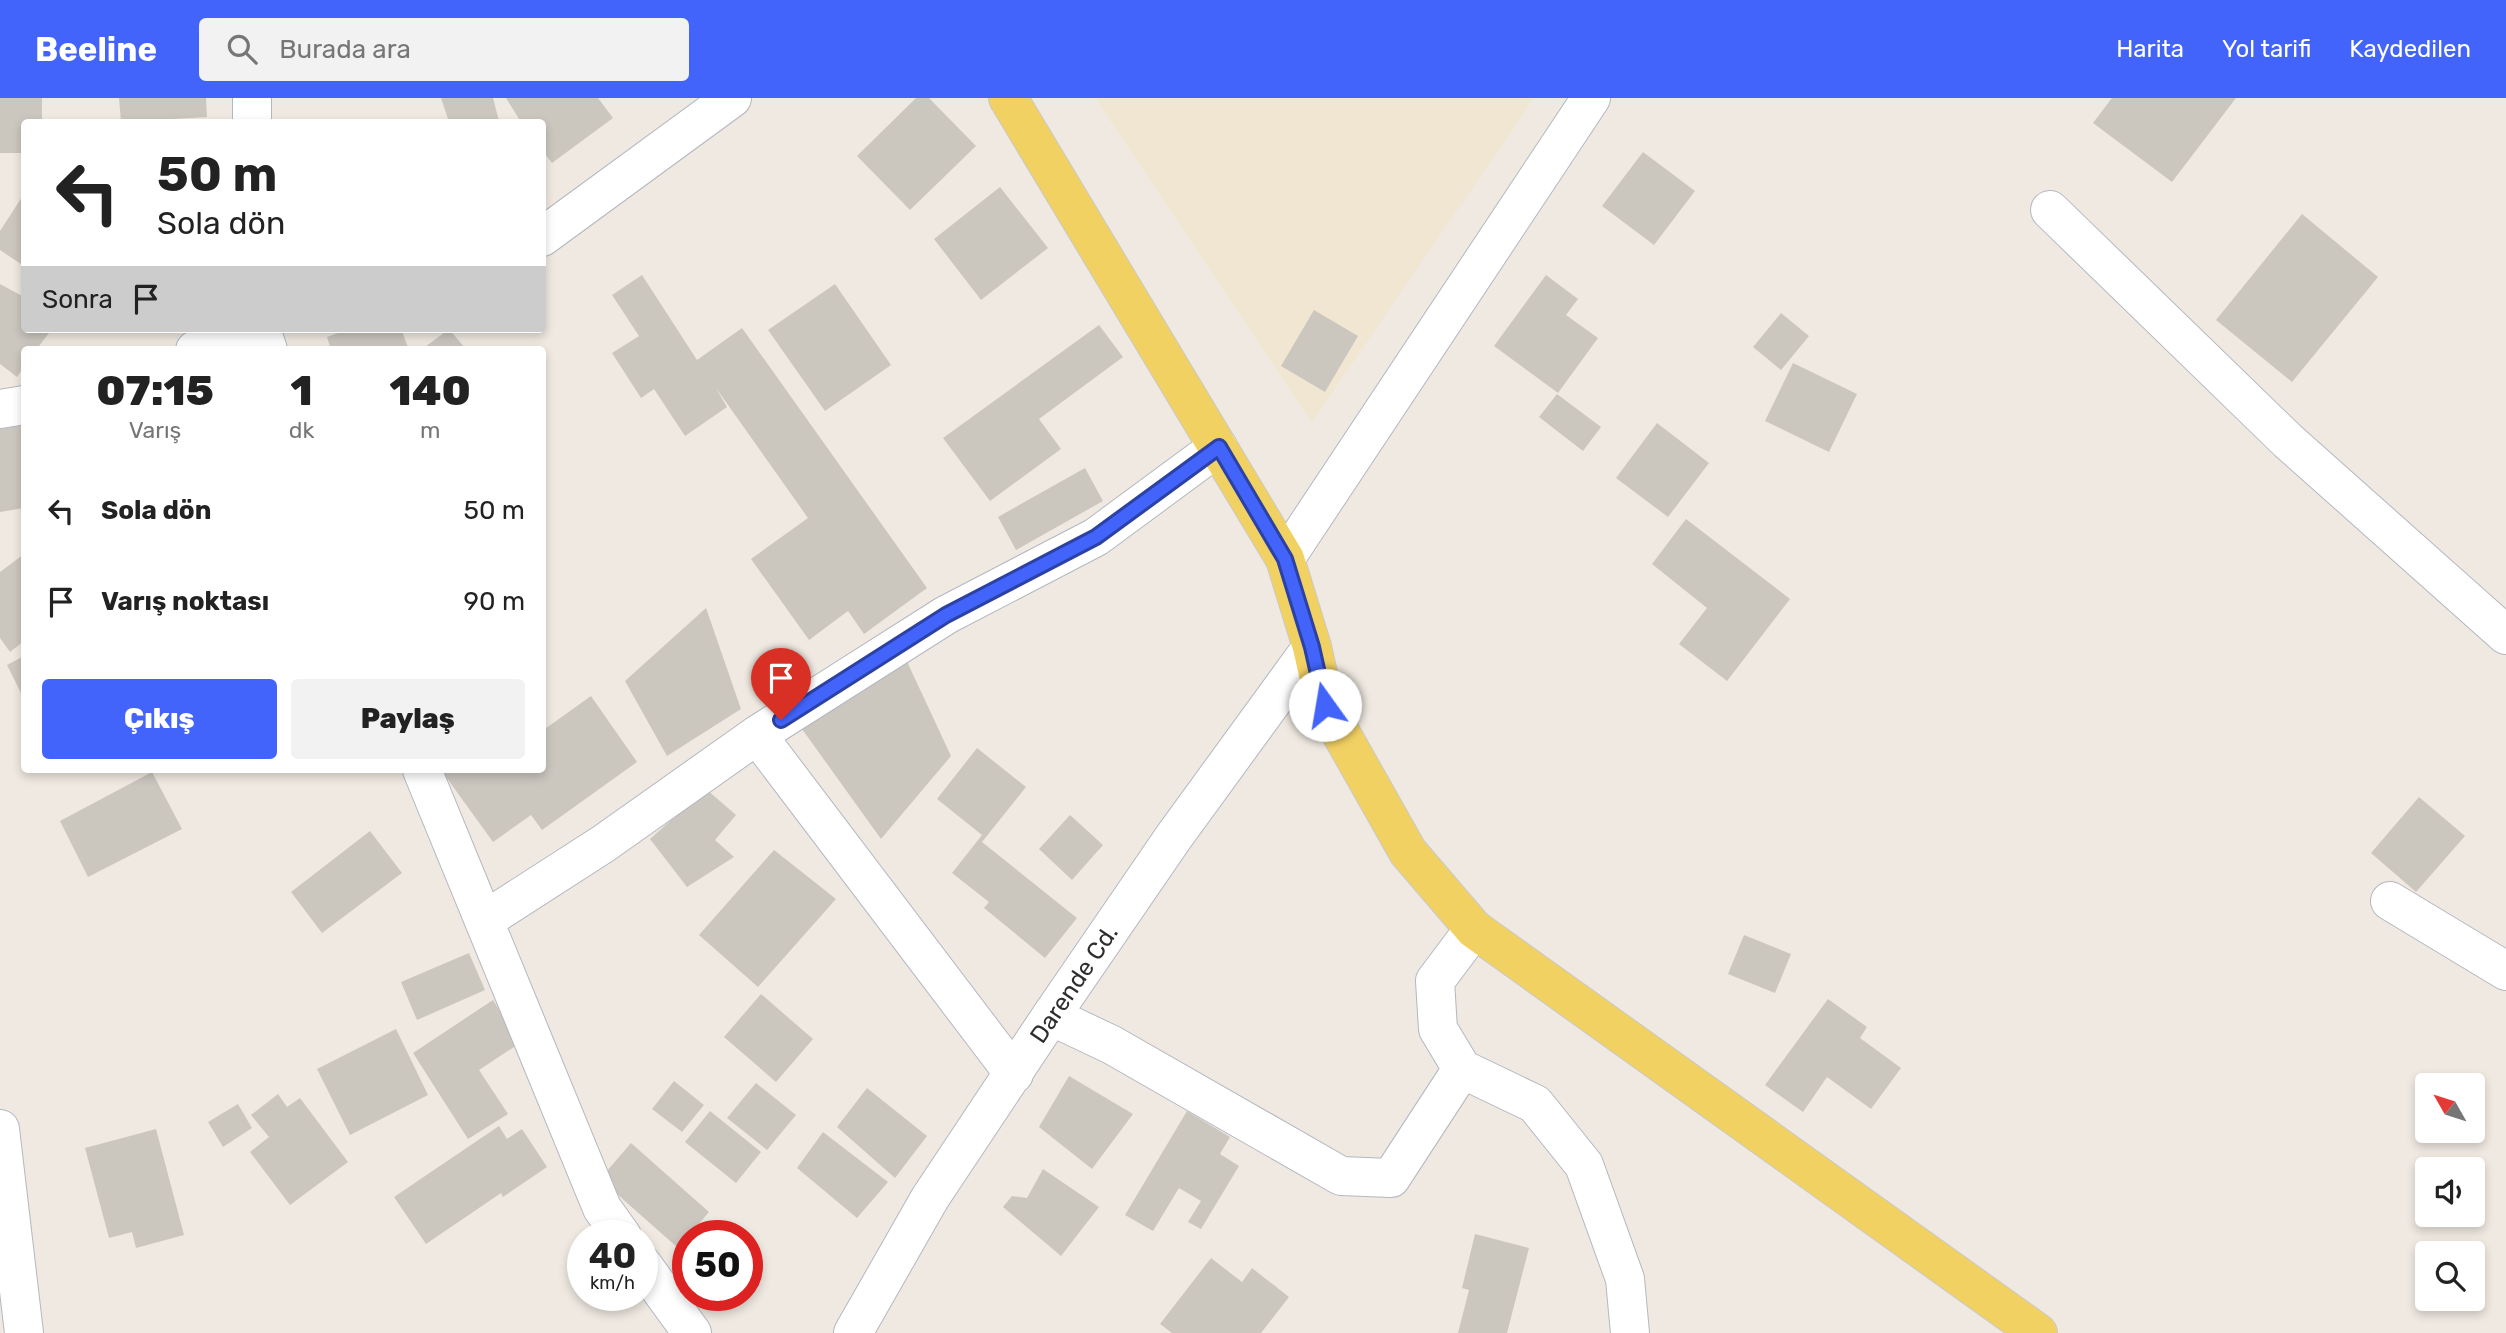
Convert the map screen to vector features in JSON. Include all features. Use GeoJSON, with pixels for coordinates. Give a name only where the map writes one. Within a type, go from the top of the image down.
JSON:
{"type":"FeatureCollection","features":[{"type":"Feature","properties":{"kind":"main road"},"geometry":{"type":"LineString","coordinates":[[1008,98],[1285,559],[1312,647],[1325,705],[1408,852],[1474,929],[2038,1333]]}},
{"type":"Feature","properties":{"kind":"street"},"geometry":{"type":"LineString","coordinates":[[252,98],[252,119]]}},
{"type":"Feature","properties":{"kind":"street"},"geometry":{"type":"LineString","coordinates":[[546,234],[732,98]]}},
{"type":"Feature","properties":{"kind":"street"},"geometry":{"type":"LineString","coordinates":[[1285,559],[1591,98]]}},
{"type":"Feature","properties":{"kind":"street"},"geometry":{"type":"LineString","coordinates":[[2050,210],[2288,441],[2506,635]]}},
{"type":"Feature","properties":{"kind":"street"},"geometry":{"type":"LineString","coordinates":[[204,346],[231,333]]}},
{"type":"Feature","properties":{"kind":"street"},"geometry":{"type":"LineString","coordinates":[[0,408],[21,405]]}},
{"type":"Feature","properties":{"kind":"street"},"geometry":{"type":"LineString","coordinates":[[485,919],[603,844],[757,735],[946,615],[1096,537],[1219,447]]}},
{"type":"Feature","properties":{"kind":"street","name":"Darende Cd."},"geometry":{"type":"LineString","coordinates":[[853,1333],[930,1198],[1051,1016],[1173,838],[1312,647]]}},
{"type":"Feature","properties":{"kind":"street"},"geometry":{"type":"LineString","coordinates":[[757,735],[1014,1074]]}},
{"type":"Feature","properties":{"kind":"street"},"geometry":{"type":"LineString","coordinates":[[423,773],[602,1208],[611,1220]]}},
{"type":"Feature","properties":{"kind":"street"},"geometry":{"type":"LineString","coordinates":[[2390,901],[2506,971]]}},
{"type":"Feature","properties":{"kind":"street"},"geometry":{"type":"LineString","coordinates":[[1474,929],[1435,981],[1437,1029],[1462,1069],[1535,1104],[1584,1165],[1625,1279],[1630,1333]]}},
{"type":"Feature","properties":{"kind":"street"},"geometry":{"type":"LineString","coordinates":[[1051,1016],[1112,1045],[1341,1176],[1391,1178],[1462,1069]]}},
{"type":"Feature","properties":{"kind":"street"},"geometry":{"type":"LineString","coordinates":[[0,1129],[24,1333]]}},
{"type":"Feature","properties":{"kind":"street"},"geometry":{"type":"LineString","coordinates":[[658,1286],[692,1333]]}},
{"type":"Feature","properties":{"kind":"shaded area"},"geometry":{"type":"Polygon","coordinates":[[[1095,98],[1534,98],[1312,422],[1095,98]]]}},
{"type":"Feature","properties":{"kind":"building"},"geometry":{"type":"Polygon","coordinates":[[[0,98],[42,98],[42,119],[21,119],[21,153],[0,153],[0,98]]]}},
{"type":"Feature","properties":{"kind":"building"},"geometry":{"type":"Polygon","coordinates":[[[119,98],[206,98],[207,117],[121,119],[119,98]]]}},
{"type":"Feature","properties":{"kind":"building"},"geometry":{"type":"Polygon","coordinates":[[[441,98],[493,98],[498,119],[448,119],[441,98]]]}},
{"type":"Feature","properties":{"kind":"building"},"geometry":{"type":"Polygon","coordinates":[[[506,98],[598,98],[613,118],[552,163],[546,155],[546,119],[519,119],[506,98]]]}},
{"type":"Feature","properties":{"kind":"building"},"geometry":{"type":"Polygon","coordinates":[[[916,98],[929,98],[976,146],[910,210],[857,156],[916,98]]]}},
{"type":"Feature","properties":{"kind":"building"},"geometry":{"type":"Polygon","coordinates":[[[2112,98],[2236,98],[2172,182],[2093,123],[2112,98]]]}},
{"type":"Feature","properties":{"kind":"building"},"geometry":{"type":"Polygon","coordinates":[[[1643,152],[1695,191],[1654,245],[1602,206],[1643,152]]]}},
{"type":"Feature","properties":{"kind":"building"},"geometry":{"type":"Polygon","coordinates":[[[1000,187],[1048,248],[981,300],[934,239],[1000,187]]]}},
{"type":"Feature","properties":{"kind":"building"},"geometry":{"type":"Polygon","coordinates":[[[21,199],[21,264],[0,250],[0,231],[21,199]]]}},
{"type":"Feature","properties":{"kind":"building"},"geometry":{"type":"Polygon","coordinates":[[[2302,214],[2378,277],[2292,382],[2216,320],[2302,214]]]}},
{"type":"Feature","properties":{"kind":"building"},"geometry":{"type":"Polygon","coordinates":[[[642,275],[697,360],[742,328],[927,588],[864,634],[848,611],[809,640],[751,559],[808,518],[716,388],[727,407],[685,436],[654,389],[641,398],[612,353],[639,336],[612,295],[642,275]]]}},
{"type":"Feature","properties":{"kind":"building"},"geometry":{"type":"Polygon","coordinates":[[[1546,275],[1578,299],[1566,315],[1598,338],[1558,393],[1494,346],[1546,275]]]}},
{"type":"Feature","properties":{"kind":"building"},"geometry":{"type":"Polygon","coordinates":[[[0,284],[21,295],[21,333],[49,333],[39,346],[21,346],[21,371],[17,377],[0,364],[0,284]]]}},
{"type":"Feature","properties":{"kind":"building"},"geometry":{"type":"Polygon","coordinates":[[[835,284],[891,365],[825,411],[768,330],[835,284]]]}},
{"type":"Feature","properties":{"kind":"building"},"geometry":{"type":"Polygon","coordinates":[[[1314,310],[1358,336],[1325,392],[1281,366],[1314,310]]]}},
{"type":"Feature","properties":{"kind":"building"},"geometry":{"type":"Polygon","coordinates":[[[1781,313],[1809,336],[1781,370],[1753,347],[1781,313]]]}},
{"type":"Feature","properties":{"kind":"building"},"geometry":{"type":"Polygon","coordinates":[[[1099,325],[1123,357],[1039,419],[1061,449],[990,501],[943,438],[1099,325]]]}},
{"type":"Feature","properties":{"kind":"building"},"geometry":{"type":"Polygon","coordinates":[[[338,333],[403,333],[407,346],[330,346],[327,337],[338,333]]]}},
{"type":"Feature","properties":{"kind":"building"},"geometry":{"type":"Polygon","coordinates":[[[444,333],[452,333],[463,346],[426,346],[444,333]]]}},
{"type":"Feature","properties":{"kind":"building"},"geometry":{"type":"Polygon","coordinates":[[[1793,363],[1857,394],[1829,452],[1765,421],[1793,363]]]}},
{"type":"Feature","properties":{"kind":"building"},"geometry":{"type":"Polygon","coordinates":[[[1557,394],[1601,427],[1583,451],[1539,417],[1557,394]]]}},
{"type":"Feature","properties":{"kind":"building"},"geometry":{"type":"Polygon","coordinates":[[[1657,423],[1709,463],[1668,517],[1616,478],[1657,423]]]}},
{"type":"Feature","properties":{"kind":"building"},"geometry":{"type":"Polygon","coordinates":[[[21,426],[21,508],[0,512],[0,429],[21,426]]]}},
{"type":"Feature","properties":{"kind":"building"},"geometry":{"type":"Polygon","coordinates":[[[1085,468],[1103,501],[1016,550],[998,517],[1085,468]]]}},
{"type":"Feature","properties":{"kind":"building"},"geometry":{"type":"Polygon","coordinates":[[[1686,519],[1790,599],[1727,681],[1679,644],[1707,608],[1652,564],[1686,519]]]}},
{"type":"Feature","properties":{"kind":"building"},"geometry":{"type":"Polygon","coordinates":[[[21,556],[21,643],[10,652],[0,638],[0,572],[21,556]]]}},
{"type":"Feature","properties":{"kind":"building"},"geometry":{"type":"Polygon","coordinates":[[[706,608],[741,709],[667,756],[625,681],[706,608]]]}},
{"type":"Feature","properties":{"kind":"building"},"geometry":{"type":"Polygon","coordinates":[[[903,653],[951,756],[881,839],[797,722],[903,653]]]}},
{"type":"Feature","properties":{"kind":"building"},"geometry":{"type":"Polygon","coordinates":[[[21,658],[21,693],[7,665],[21,658]]]}},
{"type":"Feature","properties":{"kind":"building"},"geometry":{"type":"Polygon","coordinates":[[[591,696],[637,762],[542,830],[531,815],[493,842],[443,773],[546,773],[546,728],[591,696]]]}},
{"type":"Feature","properties":{"kind":"building"},"geometry":{"type":"Polygon","coordinates":[[[977,748],[1026,787],[982,842],[1077,918],[1045,958],[984,908],[989,902],[952,873],[982,835],[937,799],[977,748]]]}},
{"type":"Feature","properties":{"kind":"building"},"geometry":{"type":"Polygon","coordinates":[[[153,773],[182,829],[88,877],[60,821],[153,773]]]}},
{"type":"Feature","properties":{"kind":"building"},"geometry":{"type":"Polygon","coordinates":[[[706,789],[736,815],[715,840],[734,857],[687,887],[650,839],[706,789]]]}},
{"type":"Feature","properties":{"kind":"building"},"geometry":{"type":"Polygon","coordinates":[[[2419,797],[2465,836],[2416,892],[2371,853],[2419,797]]]}},
{"type":"Feature","properties":{"kind":"building"},"geometry":{"type":"Polygon","coordinates":[[[1070,815],[1103,845],[1072,880],[1039,849],[1070,815]]]}},
{"type":"Feature","properties":{"kind":"building"},"geometry":{"type":"Polygon","coordinates":[[[370,831],[402,873],[322,933],[291,892],[370,831]]]}},
{"type":"Feature","properties":{"kind":"building"},"geometry":{"type":"Polygon","coordinates":[[[774,850],[836,899],[758,987],[699,935],[774,850]]]}},
{"type":"Feature","properties":{"kind":"building"},"geometry":{"type":"Polygon","coordinates":[[[1744,935],[1791,954],[1775,993],[1728,974],[1744,935]]]}},
{"type":"Feature","properties":{"kind":"building"},"geometry":{"type":"Polygon","coordinates":[[[469,953],[485,990],[417,1020],[401,982],[469,953]]]}},
{"type":"Feature","properties":{"kind":"building"},"geometry":{"type":"Polygon","coordinates":[[[761,994],[813,1039],[776,1082],[724,1037],[761,994]]]}},
{"type":"Feature","properties":{"kind":"building"},"geometry":{"type":"Polygon","coordinates":[[[1828,999],[1867,1027],[1860,1038],[1901,1068],[1871,1109],[1827,1077],[1803,1112],[1765,1085],[1828,999]]]}},
{"type":"Feature","properties":{"kind":"building"},"geometry":{"type":"Polygon","coordinates":[[[493,1000],[520,1043],[479,1070],[508,1114],[468,1139],[413,1053],[493,1000]]]}},
{"type":"Feature","properties":{"kind":"building"},"geometry":{"type":"Polygon","coordinates":[[[396,1029],[428,1095],[350,1135],[317,1069],[396,1029]]]}},
{"type":"Feature","properties":{"kind":"building"},"geometry":{"type":"Polygon","coordinates":[[[1069,1076],[1133,1114],[1092,1169],[1039,1127],[1069,1076]]]}},
{"type":"Feature","properties":{"kind":"building"},"geometry":{"type":"Polygon","coordinates":[[[674,1081],[704,1105],[682,1132],[652,1109],[674,1081]]]}},
{"type":"Feature","properties":{"kind":"building"},"geometry":{"type":"Polygon","coordinates":[[[756,1083],[796,1115],[767,1150],[727,1118],[756,1083]]]}},
{"type":"Feature","properties":{"kind":"building"},"geometry":{"type":"Polygon","coordinates":[[[867,1088],[927,1136],[895,1178],[837,1127],[867,1088]]]}},
{"type":"Feature","properties":{"kind":"building"},"geometry":{"type":"Polygon","coordinates":[[[278,1094],[287,1107],[300,1098],[348,1162],[290,1205],[250,1152],[269,1137],[251,1115],[278,1094]]]}},
{"type":"Feature","properties":{"kind":"building"},"geometry":{"type":"Polygon","coordinates":[[[238,1104],[252,1128],[223,1147],[208,1122],[238,1104]]]}},
{"type":"Feature","properties":{"kind":"building"},"geometry":{"type":"Polygon","coordinates":[[[710,1111],[761,1152],[736,1183],[685,1142],[710,1111]]]}},
{"type":"Feature","properties":{"kind":"building"},"geometry":{"type":"Polygon","coordinates":[[[1187,1111],[1230,1137],[1220,1154],[1239,1166],[1201,1229],[1188,1222],[1201,1201],[1179,1188],[1153,1231],[1125,1215],[1187,1111]]]}},
{"type":"Feature","properties":{"kind":"building"},"geometry":{"type":"Polygon","coordinates":[[[499,1126],[507,1139],[522,1129],[547,1167],[503,1197],[501,1193],[426,1244],[394,1197],[499,1126]]]}},
{"type":"Feature","properties":{"kind":"building"},"geometry":{"type":"Polygon","coordinates":[[[156,1129],[184,1235],[136,1248],[132,1232],[109,1238],[85,1148],[156,1129]]]}},
{"type":"Feature","properties":{"kind":"building"},"geometry":{"type":"Polygon","coordinates":[[[823,1132],[888,1182],[857,1218],[797,1168],[823,1132]]]}},
{"type":"Feature","properties":{"kind":"building"},"geometry":{"type":"Polygon","coordinates":[[[631,1143],[709,1212],[702,1220],[672,1220],[672,1243],[658,1230],[658,1220],[646,1220],[600,1179],[631,1143]]]}},
{"type":"Feature","properties":{"kind":"building"},"geometry":{"type":"Polygon","coordinates":[[[1043,1169],[1099,1207],[1061,1256],[1003,1207],[1012,1196],[1027,1198],[1043,1169]]]}},
{"type":"Feature","properties":{"kind":"building"},"geometry":{"type":"Polygon","coordinates":[[[1475,1234],[1529,1248],[1507,1333],[1458,1333],[1469,1290],[1462,1288],[1475,1234]]]}},
{"type":"Feature","properties":{"kind":"building"},"geometry":{"type":"Polygon","coordinates":[[[1211,1258],[1242,1282],[1252,1268],[1289,1297],[1261,1333],[1172,1333],[1160,1324],[1211,1258]]]}},
{"type":"Feature","properties":{"kind":"route"},"geometry":{"type":"LineString","coordinates":[[781,720],[946,615],[1096,537],[1219,447],[1285,559],[1312,647],[1325,705]]}}]}
